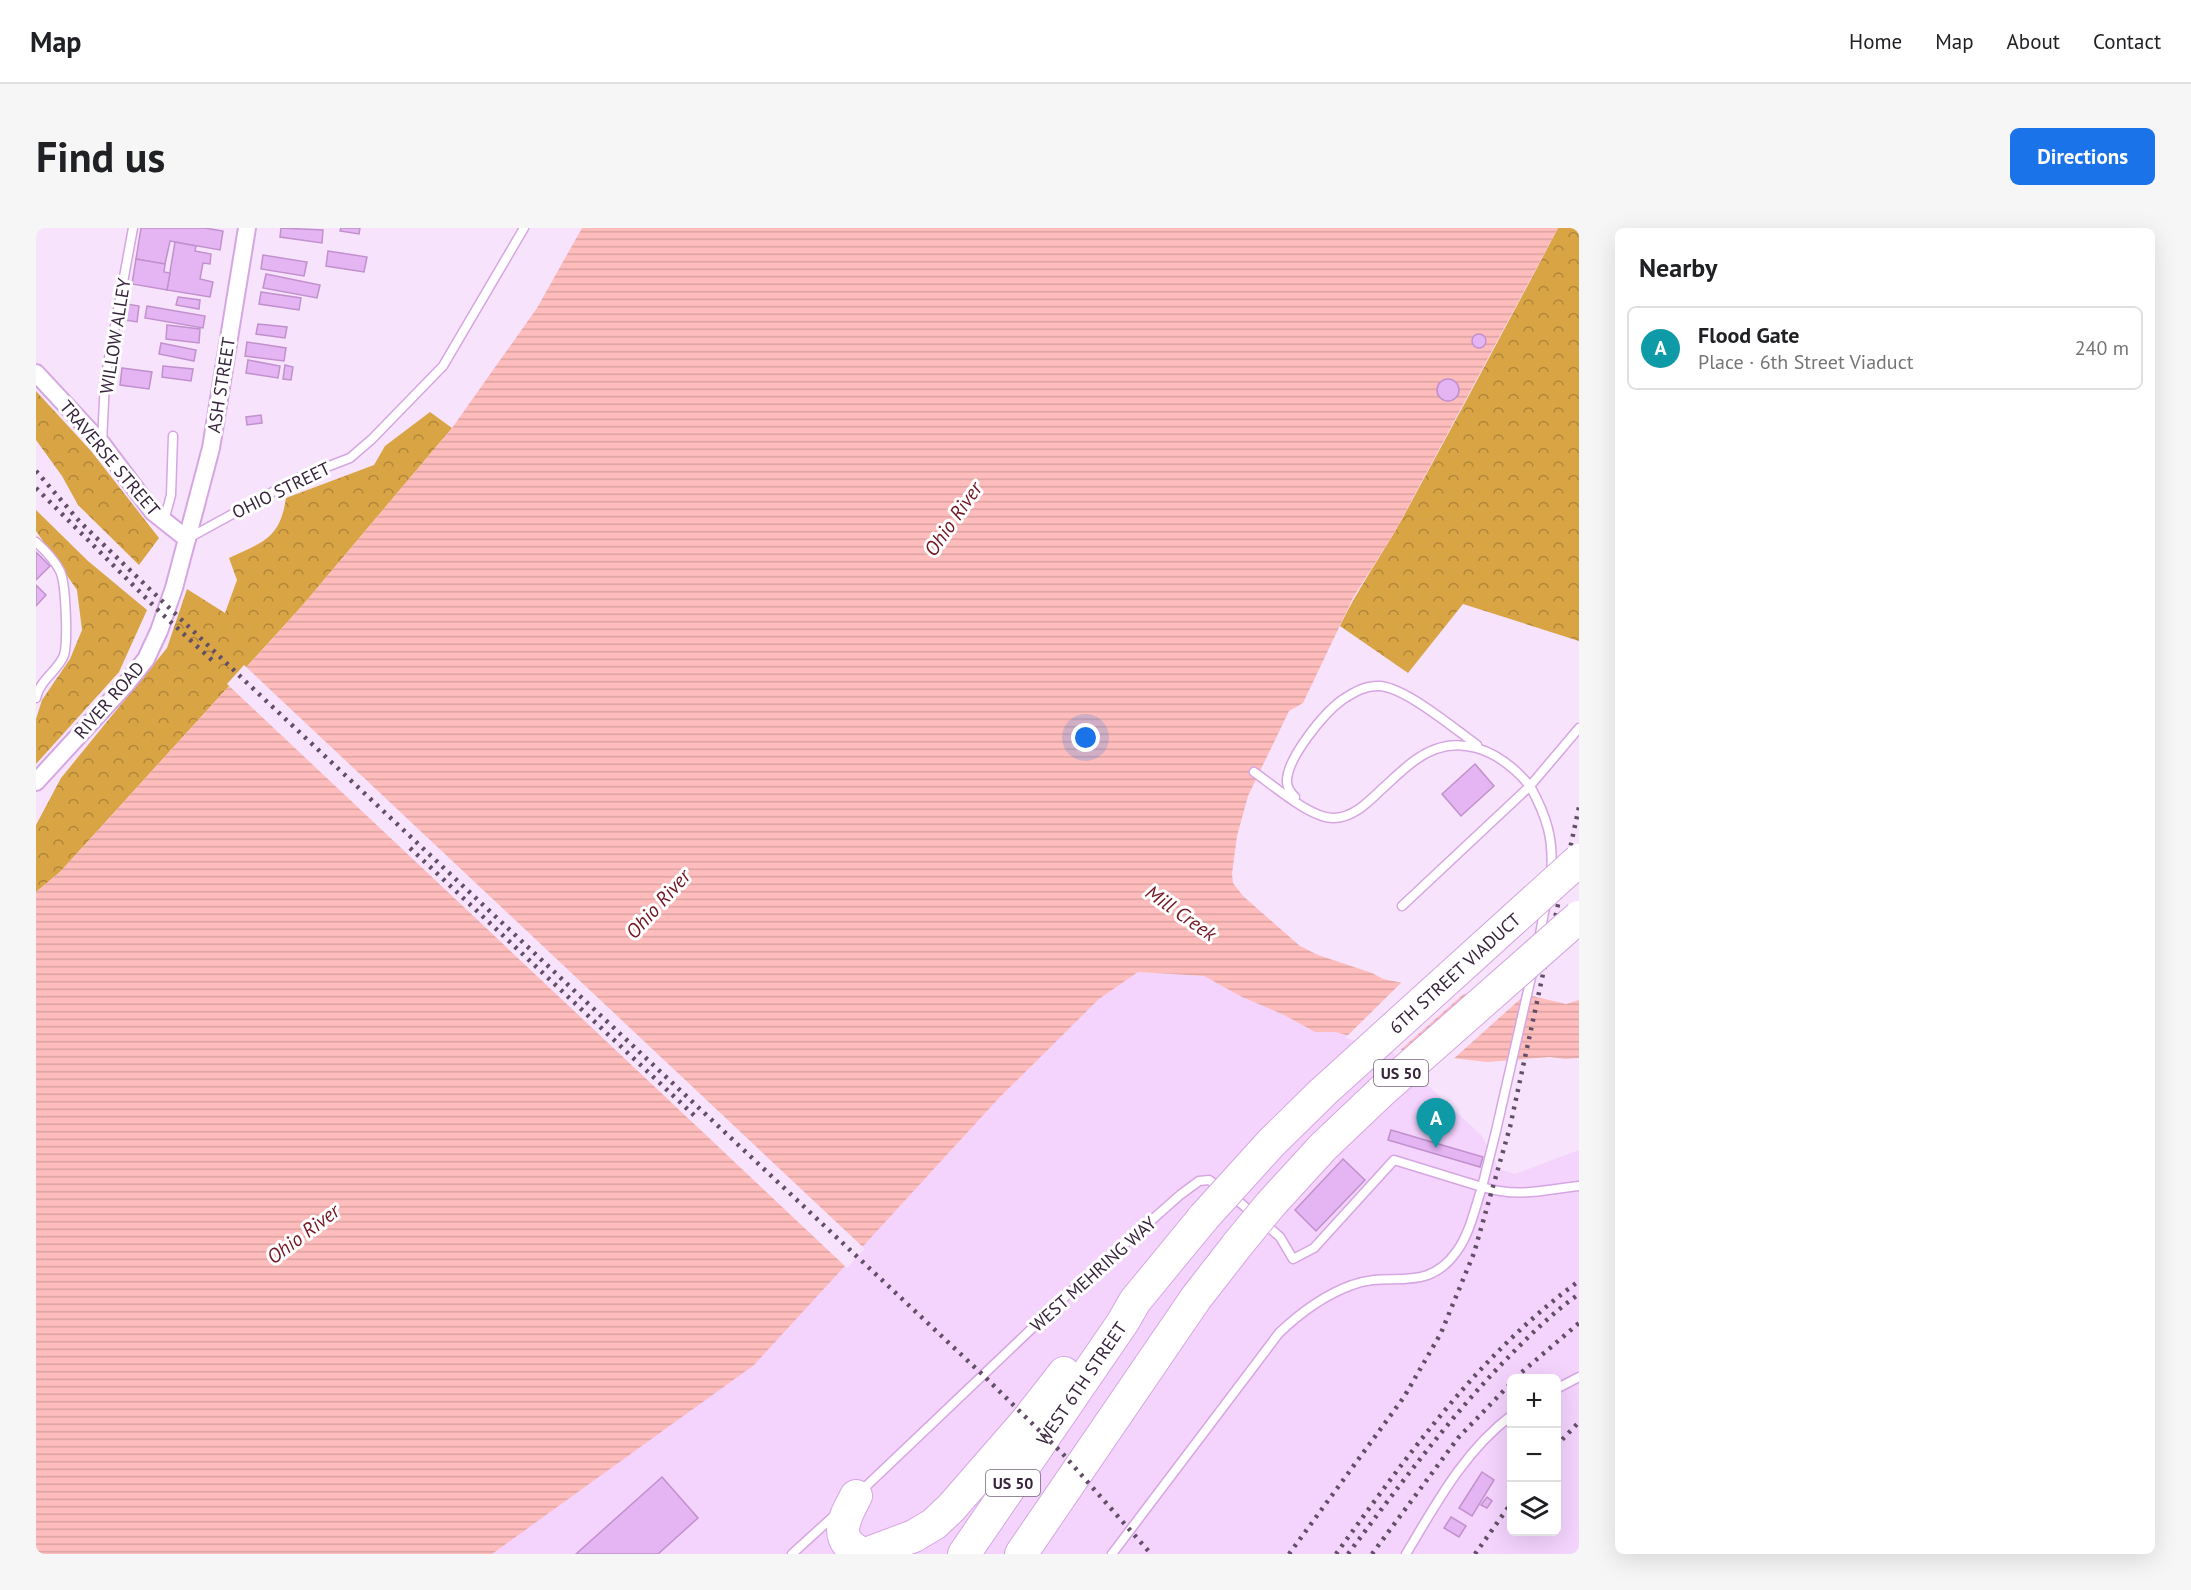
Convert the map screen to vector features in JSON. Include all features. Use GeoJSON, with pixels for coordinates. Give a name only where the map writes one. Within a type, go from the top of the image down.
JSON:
{"type":"FeatureCollection","features":[{"type":"Feature","properties":{"kind":"highway","name":"6TH STREET VIADUCT"},"geometry":{"type":"LineString","coordinates":[[1204,1217],[1271,1143],[1323,1092],[1579,860]]}},
{"type":"Feature","properties":{"kind":"highway","name":"US 50"},"geometry":{"type":"LineString","coordinates":[[1021,1554],[1196,1298],[1270,1205],[1323,1147],[1392,1081],[1579,917]]}},
{"type":"Feature","properties":{"kind":"highway","name":"WEST 6TH STREET"},"geometry":{"type":"LineString","coordinates":[[964,1554],[1123,1322],[1135,1301],[1204,1217]]}},
{"type":"Feature","properties":{"kind":"highway"},"geometry":{"type":"LineString","coordinates":[[856,1496],[844,1517],[843,1534],[848,1545],[865,1554],[914,1536],[934,1524],[951,1508],[1025,1423],[1110,1315],[1135,1301]]}},
{"type":"Feature","properties":{"kind":"street","name":"ASH STREET"},"geometry":{"type":"LineString","coordinates":[[187,539],[210,448],[247,228]]}},
{"type":"Feature","properties":{"kind":"street","name":"TRAVERSE STREET"},"geometry":{"type":"LineString","coordinates":[[36,373],[102,444],[153,512],[187,539]]}},
{"type":"Feature","properties":{"kind":"street","name":"RIVER ROAD"},"geometry":{"type":"LineString","coordinates":[[36,782],[146,659],[174,588],[187,539]]}},
{"type":"Feature","properties":{"kind":"lane","name":"WILLOW ALLEY"},"geometry":{"type":"LineString","coordinates":[[102,444],[105,380],[133,228]]}},
{"type":"Feature","properties":{"kind":"lane","name":"OHIO STREET"},"geometry":{"type":"LineString","coordinates":[[187,539],[298,478],[350,458],[372,439],[443,366],[524,228]]}},
{"type":"Feature","properties":{"kind":"lane"},"geometry":{"type":"LineString","coordinates":[[164,521],[171,495],[173,435]]}},
{"type":"Feature","properties":{"kind":"lane"},"geometry":{"type":"LineString","coordinates":[[36,542],[48,553],[61,573],[66,615],[64,656],[38,689],[36,698]]}},
{"type":"Feature","properties":{"kind":"lane"},"geometry":{"type":"LineString","coordinates":[[1112,1554],[1279,1333],[1295,1317],[1353,1284],[1368,1281],[1414,1280],[1439,1268],[1457,1252],[1465,1237],[1482,1187],[1533,967],[1552,873],[1552,846],[1546,819],[1530,786],[1513,768],[1398,690],[1382,686],[1368,686],[1341,701],[1306,738],[1289,768],[1287,781],[1289,791],[1301,805]]}},
{"type":"Feature","properties":{"kind":"lane"},"geometry":{"type":"LineString","coordinates":[[1402,906],[1530,786],[1579,728]]}},
{"type":"Feature","properties":{"kind":"lane"},"geometry":{"type":"LineString","coordinates":[[1254,772],[1301,805],[1317,814],[1331,818],[1344,816],[1361,808],[1415,759],[1432,751],[1452,745],[1469,745],[1483,749]]}},
{"type":"Feature","properties":{"kind":"lane","name":"WEST MEHRING WAY"},"geometry":{"type":"LineString","coordinates":[[792,1554],[1066,1296],[1199,1181],[1209,1180],[1267,1225],[1280,1237],[1293,1259],[1314,1248],[1394,1160],[1482,1187]]}},
{"type":"Feature","properties":{"kind":"lane"},"geometry":{"type":"LineString","coordinates":[[1482,1187],[1522,1194],[1579,1186]]}},
{"type":"Feature","properties":{"kind":"lane"},"geometry":{"type":"LineString","coordinates":[[1561,1387],[1579,1377]]}},
{"type":"Feature","properties":{"kind":"lane"},"geometry":{"type":"LineString","coordinates":[[1406,1554],[1464,1461],[1486,1436],[1507,1419]]}},
{"type":"Feature","properties":{"kind":"shaded area"},"geometry":{"type":"Polygon","coordinates":[[[1138,972],[1204,976],[1309,1029],[1321,1032],[1331,1031],[1387,1047],[1482,1136],[1499,1169],[1515,1174],[1579,1150],[1579,1554],[492,1554],[932,1171],[999,1098],[1099,999],[1138,972]]]}},
{"type":"Feature","properties":{"kind":"green space"},"geometry":{"type":"Polygon","coordinates":[[[1558,228],[1579,228],[1579,641],[1463,604],[1408,673],[1340,626],[1354,598],[1402,519],[1558,228]]]}},
{"type":"Feature","properties":{"kind":"green space"},"geometry":{"type":"Polygon","coordinates":[[[36,391],[91,451],[159,538],[139,565],[78,505],[62,476],[36,440],[36,391]]]}},
{"type":"Feature","properties":{"kind":"green space"},"geometry":{"type":"Polygon","coordinates":[[[430,412],[452,428],[302,606],[60,872],[36,892],[36,825],[61,778],[167,648],[187,589],[225,613],[237,580],[229,558],[260,543],[274,531],[283,512],[286,498],[374,465],[385,446],[430,412]]]}},
{"type":"Feature","properties":{"kind":"green space"},"geometry":{"type":"Polygon","coordinates":[[[36,510],[88,561],[147,610],[119,672],[36,764],[36,719],[42,700],[70,659],[82,630],[77,590],[36,531],[36,510]]]}},
{"type":"Feature","properties":{"kind":"water"},"geometry":{"type":"Polygon","coordinates":[[[582,228],[1558,228],[1393,535],[1354,596],[1303,703],[1289,711],[1248,796],[1237,836],[1232,874],[1233,883],[1243,896],[1300,946],[1383,979],[1458,994],[1512,991],[1566,1004],[1579,1000],[1579,1058],[1550,1057],[1487,1062],[1417,1054],[1335,1032],[1315,1032],[1204,976],[1138,972],[1099,999],[999,1098],[754,1365],[492,1554],[36,1554],[36,892],[60,872],[302,606],[452,428],[537,308],[582,228]]]}},
{"type":"Feature","properties":{"kind":"pier"},"geometry":{"type":"Polygon","coordinates":[[[244,665],[865,1249],[847,1268],[227,684],[244,665]]]}},
{"type":"Feature","properties":{"kind":"pier"},"geometry":{"type":"Polygon","coordinates":[[[1403,981],[1467,991],[1398,1052],[1345,1038],[1403,981]]]}},
{"type":"Feature","properties":{"kind":"pier"},"geometry":{"type":"Polygon","coordinates":[[[1512,988],[1528,992],[1450,1062],[1416,1057],[1512,988]]]}},
{"type":"Feature","properties":{"kind":"building"},"geometry":{"type":"Polygon","coordinates":[[[141,228],[205,228],[223,231],[220,250],[170,241],[165,264],[136,259],[141,228]]]}},
{"type":"Feature","properties":{"kind":"building"},"geometry":{"type":"Polygon","coordinates":[[[281,228],[323,230],[322,243],[280,237],[281,228]]]}},
{"type":"Feature","properties":{"kind":"building"},"geometry":{"type":"Polygon","coordinates":[[[341,228],[360,228],[359,234],[340,231],[341,228]]]}},
{"type":"Feature","properties":{"kind":"building"},"geometry":{"type":"Polygon","coordinates":[[[175,242],[196,246],[195,251],[211,254],[210,264],[203,263],[200,279],[213,282],[210,297],[167,290],[175,242]]]}},
{"type":"Feature","properties":{"kind":"building"},"geometry":{"type":"Polygon","coordinates":[[[328,251],[367,257],[364,272],[326,266],[328,251]]]}},
{"type":"Feature","properties":{"kind":"building"},"geometry":{"type":"Polygon","coordinates":[[[263,255],[307,262],[304,276],[261,269],[263,255]]]}},
{"type":"Feature","properties":{"kind":"building"},"geometry":{"type":"Polygon","coordinates":[[[136,259],[165,264],[164,272],[170,273],[167,290],[132,284],[136,259]]]}},
{"type":"Feature","properties":{"kind":"building"},"geometry":{"type":"Polygon","coordinates":[[[266,274],[320,285],[317,298],[263,288],[266,274]]]}},
{"type":"Feature","properties":{"kind":"building"},"geometry":{"type":"Polygon","coordinates":[[[261,292],[301,298],[299,310],[259,304],[261,292]]]}},
{"type":"Feature","properties":{"kind":"building"},"geometry":{"type":"Polygon","coordinates":[[[178,297],[200,300],[199,309],[176,305],[178,297]]]}},
{"type":"Feature","properties":{"kind":"building"},"geometry":{"type":"Polygon","coordinates":[[[127,304],[139,306],[137,322],[125,320],[127,304]]]}},
{"type":"Feature","properties":{"kind":"building"},"geometry":{"type":"Polygon","coordinates":[[[147,306],[205,316],[203,328],[145,318],[147,306]]]}},
{"type":"Feature","properties":{"kind":"building"},"geometry":{"type":"Polygon","coordinates":[[[258,324],[287,327],[285,338],[256,334],[258,324]]]}},
{"type":"Feature","properties":{"kind":"building"},"geometry":{"type":"Polygon","coordinates":[[[167,325],[200,329],[199,343],[166,339],[167,325]]]}},
{"type":"Feature","properties":{"kind":"building"},"geometry":{"type":"Polygon","coordinates":[[[1479,334],[1484,336],[1486,341],[1484,346],[1479,348],[1474,346],[1472,341],[1474,336],[1479,334]]]}},
{"type":"Feature","properties":{"kind":"building"},"geometry":{"type":"Polygon","coordinates":[[[247,342],[286,348],[284,361],[245,356],[247,342]]]}},
{"type":"Feature","properties":{"kind":"building"},"geometry":{"type":"Polygon","coordinates":[[[161,343],[196,350],[194,361],[159,354],[161,343]]]}},
{"type":"Feature","properties":{"kind":"building"},"geometry":{"type":"Polygon","coordinates":[[[248,360],[280,366],[278,378],[246,373],[248,360]]]}},
{"type":"Feature","properties":{"kind":"building"},"geometry":{"type":"Polygon","coordinates":[[[285,365],[293,367],[291,380],[283,379],[285,365]]]}},
{"type":"Feature","properties":{"kind":"building"},"geometry":{"type":"Polygon","coordinates":[[[163,366],[193,369],[191,381],[162,377],[163,366]]]}},
{"type":"Feature","properties":{"kind":"building"},"geometry":{"type":"Polygon","coordinates":[[[122,368],[152,372],[149,389],[120,385],[122,368]]]}},
{"type":"Feature","properties":{"kind":"building"},"geometry":{"type":"Polygon","coordinates":[[[1448,379],[1456,382],[1459,390],[1456,398],[1448,401],[1440,398],[1437,390],[1440,382],[1448,379]]]}},
{"type":"Feature","properties":{"kind":"building"},"geometry":{"type":"Polygon","coordinates":[[[261,415],[262,423],[247,425],[246,417],[261,415]]]}},
{"type":"Feature","properties":{"kind":"building"},"geometry":{"type":"Polygon","coordinates":[[[36,552],[50,566],[36,580],[36,552]]]}},
{"type":"Feature","properties":{"kind":"building"},"geometry":{"type":"Polygon","coordinates":[[[36,585],[46,595],[36,606],[36,585]]]}},
{"type":"Feature","properties":{"kind":"building"},"geometry":{"type":"Polygon","coordinates":[[[1475,764],[1494,786],[1461,816],[1442,794],[1475,764]]]}},
{"type":"Feature","properties":{"kind":"building"},"geometry":{"type":"Polygon","coordinates":[[[1391,1130],[1483,1157],[1480,1167],[1388,1140],[1391,1130]]]}},
{"type":"Feature","properties":{"kind":"building"},"geometry":{"type":"Polygon","coordinates":[[[1343,1159],[1365,1180],[1316,1231],[1295,1210],[1343,1159]]]}},
{"type":"Feature","properties":{"kind":"building"},"geometry":{"type":"Polygon","coordinates":[[[1482,1472],[1494,1480],[1472,1516],[1459,1508],[1482,1472]]]}},
{"type":"Feature","properties":{"kind":"building"},"geometry":{"type":"Polygon","coordinates":[[[662,1477],[698,1518],[658,1554],[576,1554],[662,1477]]]}},
{"type":"Feature","properties":{"kind":"building"},"geometry":{"type":"Polygon","coordinates":[[[1487,1497],[1492,1501],[1487,1508],[1481,1505],[1487,1497]]]}},
{"type":"Feature","properties":{"kind":"building"},"geometry":{"type":"Polygon","coordinates":[[[1451,1517],[1466,1526],[1459,1537],[1444,1528],[1451,1517]]]}},
{"type":"Feature","properties":{"kind":"railway"},"geometry":{"type":"LineString","coordinates":[[36,471],[80,522],[244,680],[984,1376],[1062,1453],[1151,1554]]}},
{"type":"Feature","properties":{"kind":"railway"},"geometry":{"type":"LineString","coordinates":[[36,488],[161,613],[214,662]]}},
{"type":"Feature","properties":{"kind":"railway"},"geometry":{"type":"LineString","coordinates":[[1289,1554],[1404,1397],[1441,1333],[1474,1253],[1510,1127],[1579,807]]}},
{"type":"Feature","properties":{"kind":"railway"},"geometry":{"type":"LineString","coordinates":[[410,848],[698,1119]]}},
{"type":"Feature","properties":{"kind":"railway"},"geometry":{"type":"LineString","coordinates":[[1336,1554],[1418,1443],[1477,1373],[1543,1310],[1579,1281]]}},
{"type":"Feature","properties":{"kind":"railway"},"geometry":{"type":"LineString","coordinates":[[1348,1554],[1474,1394],[1535,1331],[1579,1294]]}},
{"type":"Feature","properties":{"kind":"railway"},"geometry":{"type":"LineString","coordinates":[[1520,1374],[1579,1323]]}},
{"type":"Feature","properties":{"kind":"railway"},"geometry":{"type":"LineString","coordinates":[[1372,1554],[1458,1438],[1507,1387]]}},
{"type":"Feature","properties":{"kind":"railway"},"geometry":{"type":"LineString","coordinates":[[1561,1441],[1579,1422]]}},
{"type":"Feature","properties":{"kind":"railway"},"geometry":{"type":"LineString","coordinates":[[1475,1554],[1507,1509]]}},
{"type":"Feature","properties":{"kind":"place","name":"Flood Gate"},"geometry":{"type":"Point","coordinates":[1436,1148]}},
{"type":"Feature","properties":{"kind":"water label","name":"Ohio River"},"geometry":{"type":"Point","coordinates":[953,519]}},
{"type":"Feature","properties":{"kind":"water label","name":"Ohio River"},"geometry":{"type":"Point","coordinates":[658,904]}},
{"type":"Feature","properties":{"kind":"water label","name":"Mill Creek"},"geometry":{"type":"Point","coordinates":[1181,913]}},
{"type":"Feature","properties":{"kind":"water label","name":"Ohio River"},"geometry":{"type":"Point","coordinates":[303,1234]}}]}
